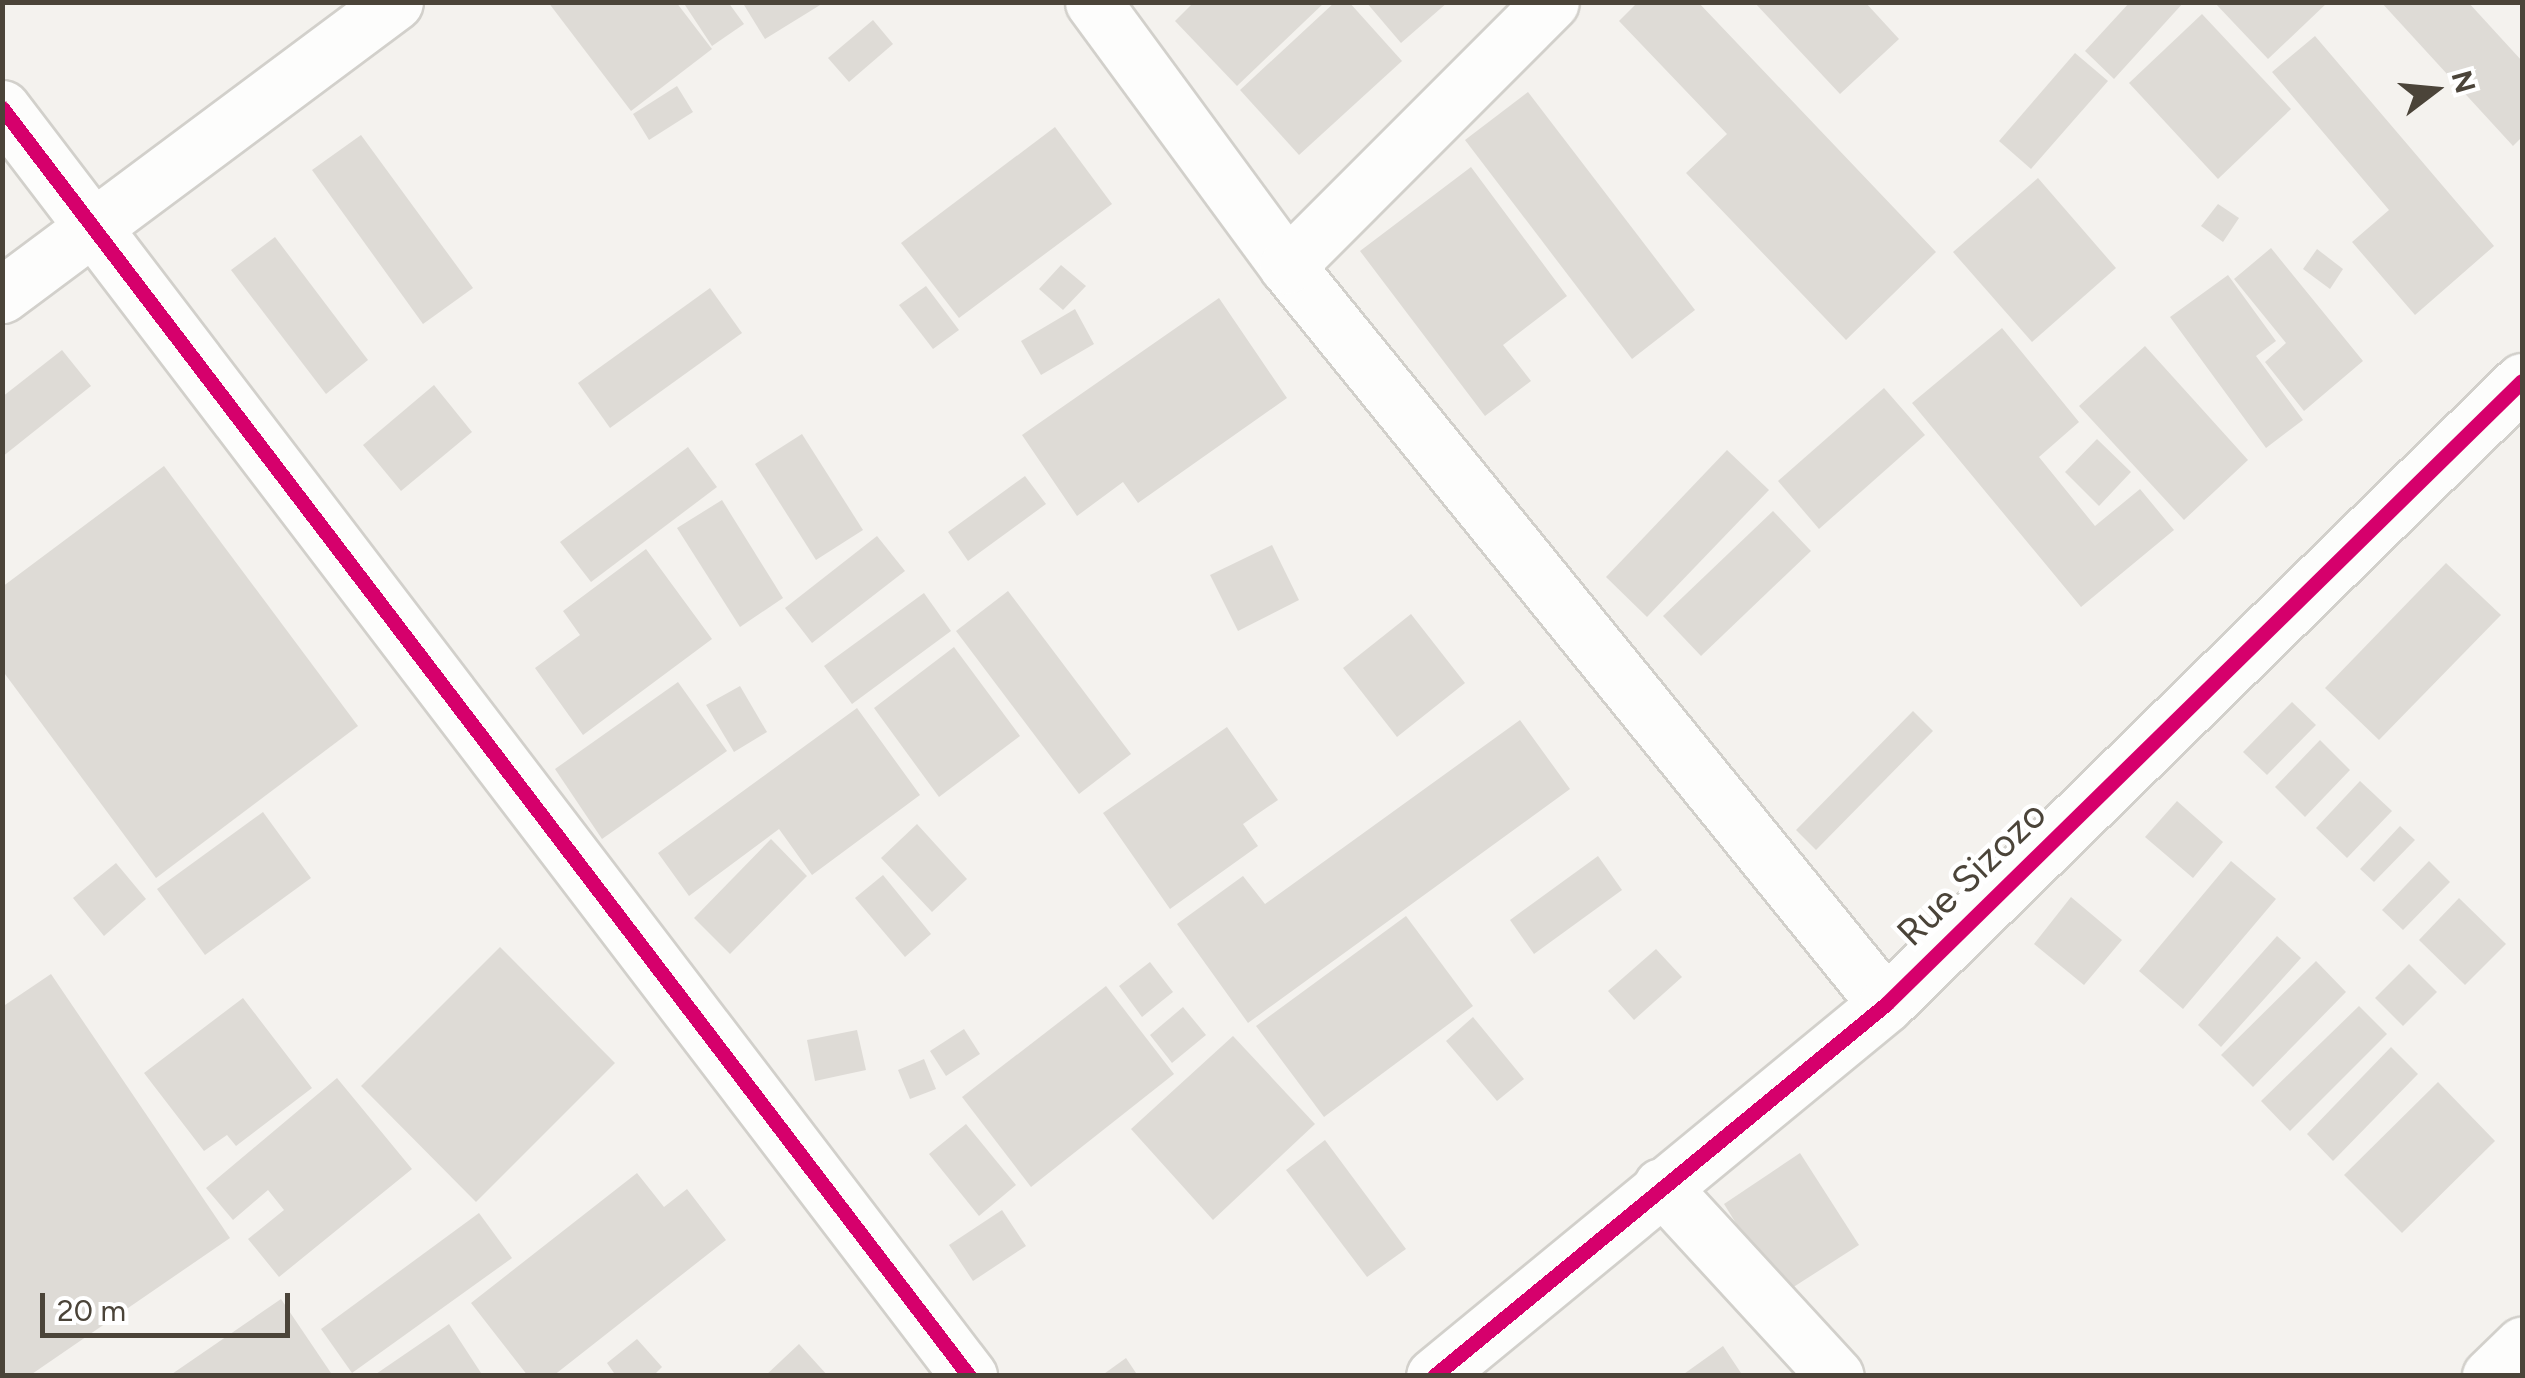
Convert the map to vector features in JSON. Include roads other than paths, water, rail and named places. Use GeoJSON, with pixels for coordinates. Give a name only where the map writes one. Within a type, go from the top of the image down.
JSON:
{"type":"FeatureCollection","features":[{"type":"Feature","properties":{"kind":"street"},"geometry":{"type":"LineString","coordinates":[[2,295],[396,2]]}},
{"type":"Feature","properties":{"kind":"street"},"geometry":{"type":"LineString","coordinates":[[1093,2],[1287,266],[1886,1004]]}},
{"type":"Feature","properties":{"kind":"street"},"geometry":{"type":"LineString","coordinates":[[1287,266],[1550,2]]}},
{"type":"Feature","properties":{"kind":"street"},"geometry":{"type":"LineString","coordinates":[[2,108],[90,230],[969,1376]]}},
{"type":"Feature","properties":{"kind":"street","name":"Rue Sizozo"},"geometry":{"type":"LineString","coordinates":[[1434,1376],[1886,1004],[2522,382]]}},
{"type":"Feature","properties":{"kind":"street"},"geometry":{"type":"LineString","coordinates":[[1661,1186],[1836,1376]]}},
{"type":"Feature","properties":{"kind":"street"},"geometry":{"type":"LineString","coordinates":[[2490,1376],[2522,1345]]}}]}
